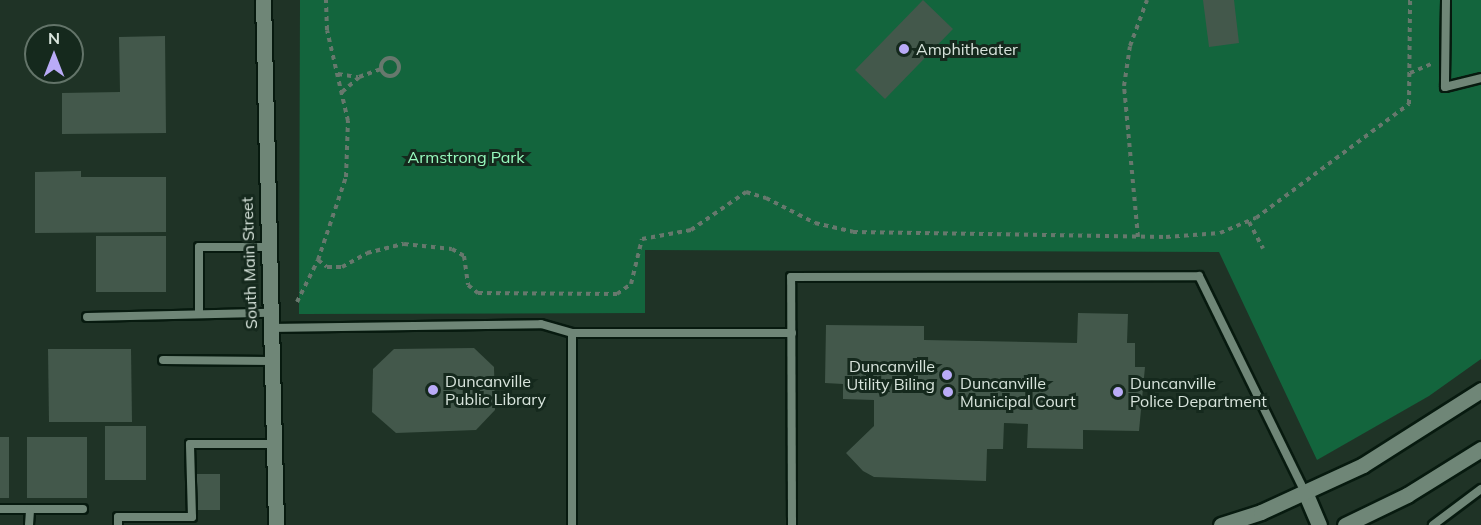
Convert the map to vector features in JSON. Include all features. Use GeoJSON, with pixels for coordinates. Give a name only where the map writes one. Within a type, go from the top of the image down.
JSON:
{"type":"FeatureCollection","features":[{"type":"Feature","properties":{"kind":"main road","name":"South Main Street"},"geometry":{"type":"LineString","coordinates":[[263,0],[267,247],[276,525]]}},
{"type":"Feature","properties":{"kind":"main road"},"geometry":{"type":"LineString","coordinates":[[1221,525],[1305,492],[1398,445],[1481,390]]}},
{"type":"Feature","properties":{"kind":"main road"},"geometry":{"type":"LineString","coordinates":[[1345,525],[1407,495],[1481,448]]}},
{"type":"Feature","properties":{"kind":"main road"},"geometry":{"type":"LineString","coordinates":[[1305,492],[1319,525]]}},
{"type":"Feature","properties":{"kind":"lane"},"geometry":{"type":"LineString","coordinates":[[1446,0],[1445,87],[1481,78]]}},
{"type":"Feature","properties":{"kind":"lane"},"geometry":{"type":"LineString","coordinates":[[199,314],[199,247],[267,247]]}},
{"type":"Feature","properties":{"kind":"lane"},"geometry":{"type":"LineString","coordinates":[[792,525],[791,277],[1199,276],[1305,492]]}},
{"type":"Feature","properties":{"kind":"lane"},"geometry":{"type":"LineString","coordinates":[[87,317],[199,314],[269,321],[541,324],[572,333],[792,333]]}},
{"type":"Feature","properties":{"kind":"lane"},"geometry":{"type":"LineString","coordinates":[[572,333],[572,525]]}},
{"type":"Feature","properties":{"kind":"lane"},"geometry":{"type":"LineString","coordinates":[[163,360],[271,361]]}},
{"type":"Feature","properties":{"kind":"lane"},"geometry":{"type":"LineString","coordinates":[[118,525],[118,517],[192,521],[190,444],[273,444]]}},
{"type":"Feature","properties":{"kind":"lane"},"geometry":{"type":"LineString","coordinates":[[1433,525],[1481,489]]}},
{"type":"Feature","properties":{"kind":"lane"},"geometry":{"type":"LineString","coordinates":[[0,509],[83,509]]}},
{"type":"Feature","properties":{"kind":"lane"},"geometry":{"type":"LineString","coordinates":[[29,525],[30,509]]}},
{"type":"Feature","properties":{"kind":"path"},"geometry":{"type":"LineString","coordinates":[[297,302],[318,260],[346,177],[348,121],[327,30],[326,0]]}},
{"type":"Feature","properties":{"kind":"path"},"geometry":{"type":"LineString","coordinates":[[1138,237],[1124,86],[1130,46],[1147,0]]}},
{"type":"Feature","properties":{"kind":"path"},"geometry":{"type":"LineString","coordinates":[[318,260],[327,267],[342,267],[367,253],[404,244],[452,249],[464,256],[468,285],[478,293],[617,294],[631,285],[642,239],[691,230],[746,192],[815,223],[853,232],[1202,237],[1249,222],[1409,104],[1410,0]]}},
{"type":"Feature","properties":{"kind":"path"},"geometry":{"type":"LineString","coordinates":[[342,92],[359,77],[381,69],[387,58],[399,62],[399,71],[392,76],[381,69]]}},
{"type":"Feature","properties":{"kind":"path"},"geometry":{"type":"LineString","coordinates":[[1410,73],[1445,59]]}},
{"type":"Feature","properties":{"kind":"path"},"geometry":{"type":"LineString","coordinates":[[338,74],[359,77]]}},
{"type":"Feature","properties":{"kind":"path"},"geometry":{"type":"LineString","coordinates":[[1249,222],[1263,248]]}},
{"type":"Feature","properties":{"kind":"green space","name":"Armstrong Park"},"geometry":{"type":"Polygon","coordinates":[[[300,0],[1481,0],[1481,359],[1429,396],[1317,460],[1219,252],[645,250],[645,313],[299,314],[300,0]]]}},
{"type":"Feature","properties":{"kind":"building","name":"Amphitheater"},"geometry":{"type":"Polygon","coordinates":[[[923,0],[953,29],[885,99],[855,70],[923,0]]]}},
{"type":"Feature","properties":{"kind":"building"},"geometry":{"type":"Polygon","coordinates":[[[1203,0],[1234,0],[1239,43],[1209,47],[1203,0]]]}},
{"type":"Feature","properties":{"kind":"building"},"geometry":{"type":"Polygon","coordinates":[[[165,36],[166,133],[62,134],[62,93],[120,92],[119,37],[165,36]]]}},
{"type":"Feature","properties":{"kind":"building"},"geometry":{"type":"Polygon","coordinates":[[[81,171],[81,177],[166,177],[166,232],[35,233],[35,172],[81,171]]]}},
{"type":"Feature","properties":{"kind":"building"},"geometry":{"type":"Polygon","coordinates":[[[96,236],[166,236],[166,292],[96,292],[96,236]]]}},
{"type":"Feature","properties":{"kind":"building"},"geometry":{"type":"Polygon","coordinates":[[[1078,313],[1128,314],[1127,343],[1135,343],[1135,367],[1145,367],[1139,431],[1083,430],[1083,449],[1027,448],[1028,424],[1004,423],[1003,449],[987,449],[986,481],[874,477],[863,471],[846,453],[874,426],[874,400],[843,399],[843,384],[825,383],[826,325],[924,326],[924,340],[1077,343],[1078,313]]]}},
{"type":"Feature","properties":{"kind":"building","name":"Duncanville Public Library"},"geometry":{"type":"Polygon","coordinates":[[[474,348],[494,367],[495,410],[476,430],[396,433],[372,412],[373,369],[394,349],[474,348]]]}},
{"type":"Feature","properties":{"kind":"building"},"geometry":{"type":"Polygon","coordinates":[[[48,349],[131,349],[132,422],[49,422],[48,349]]]}},
{"type":"Feature","properties":{"kind":"building"},"geometry":{"type":"Polygon","coordinates":[[[105,426],[146,426],[146,480],[105,480],[105,426]]]}},
{"type":"Feature","properties":{"kind":"building"},"geometry":{"type":"Polygon","coordinates":[[[0,437],[9,437],[9,498],[0,498],[0,437]]]}},
{"type":"Feature","properties":{"kind":"building"},"geometry":{"type":"Polygon","coordinates":[[[27,437],[87,437],[87,498],[27,498],[27,437]]]}},
{"type":"Feature","properties":{"kind":"building"},"geometry":{"type":"Polygon","coordinates":[[[197,474],[220,474],[220,510],[197,510],[197,474]]]}},
{"type":"Feature","properties":{"kind":"place","name":"Amphitheater"},"geometry":{"type":"Point","coordinates":[904,49]}},
{"type":"Feature","properties":{"kind":"place","name":"Duncanville Utility Biling"},"geometry":{"type":"Point","coordinates":[947,375]}},
{"type":"Feature","properties":{"kind":"place","name":"Duncanville Public Library"},"geometry":{"type":"Point","coordinates":[433,390]}},
{"type":"Feature","properties":{"kind":"place","name":"Duncanville Municipal Court"},"geometry":{"type":"Point","coordinates":[948,392]}},
{"type":"Feature","properties":{"kind":"place","name":"Duncanville Police Department"},"geometry":{"type":"Point","coordinates":[1118,392]}}]}
